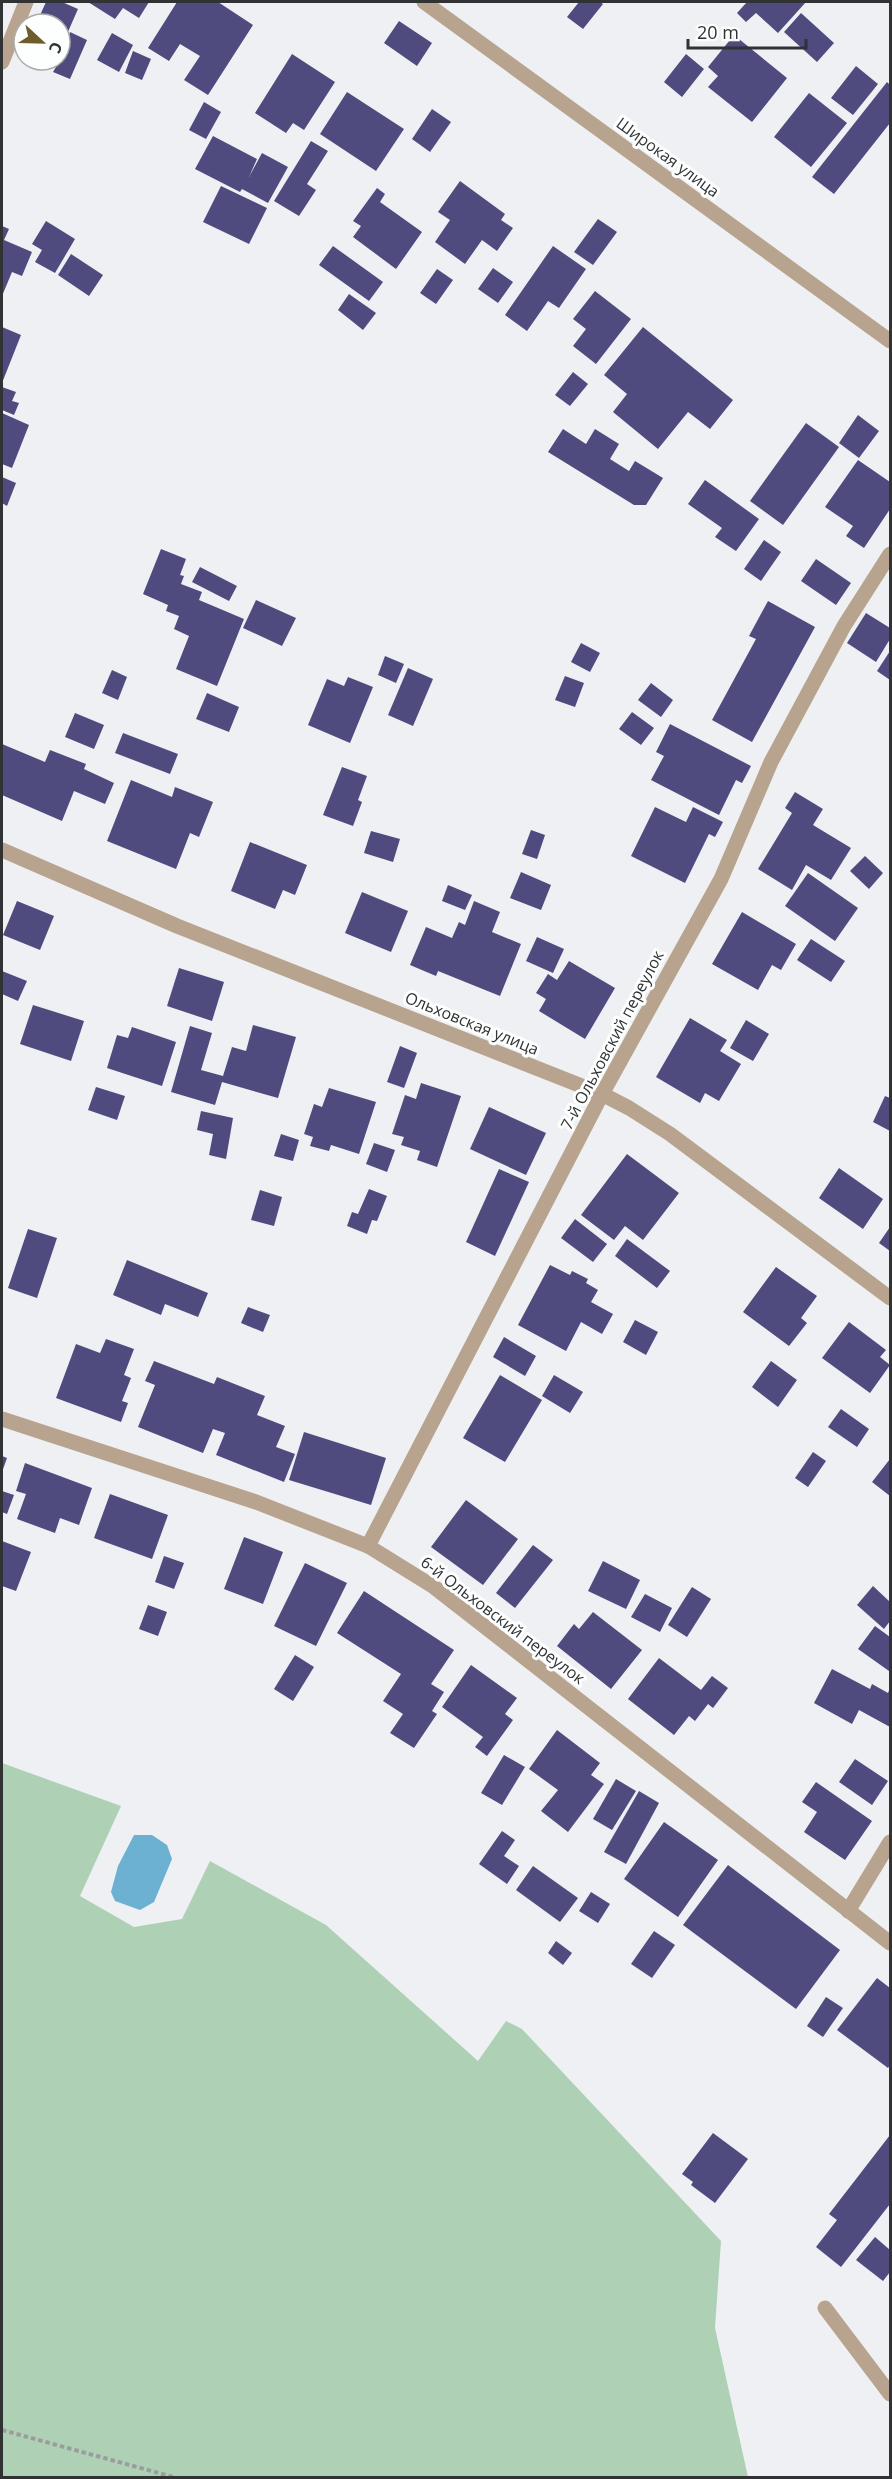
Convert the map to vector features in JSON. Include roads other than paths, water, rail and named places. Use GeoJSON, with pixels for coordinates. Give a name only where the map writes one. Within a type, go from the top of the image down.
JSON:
{"type":"FeatureCollection","features":[{"type":"Feature","properties":{"kind":"street"},"geometry":{"type":"LineString","coordinates":[[2,62],[26,2]]}},
{"type":"Feature","properties":{"kind":"street","name":"Широкая улица"},"geometry":{"type":"LineString","coordinates":[[424,2],[889,336]]}},
{"type":"Feature","properties":{"kind":"street","name":"7-й Ольховский переулок"},"geometry":{"type":"LineString","coordinates":[[368,1546],[602,1094],[721,879],[771,762],[844,626],[891,554]]}},
{"type":"Feature","properties":{"kind":"street","name":"Ольховская улица"},"geometry":{"type":"LineString","coordinates":[[2,850],[177,926],[602,1094],[670,1134],[891,1298]]}},
{"type":"Feature","properties":{"kind":"street","name":"6-й Ольховский переулок"},"geometry":{"type":"LineString","coordinates":[[2,1419],[256,1502],[368,1546],[434,1587],[891,1943]]}},
{"type":"Feature","properties":{"kind":"street"},"geometry":{"type":"LineString","coordinates":[[848,1911],[891,1842]]}},
{"type":"Feature","properties":{"kind":"street"},"geometry":{"type":"LineString","coordinates":[[825,2308],[891,2394]]}},
{"type":"Feature","properties":{"kind":"water"},"geometry":{"type":"Polygon","coordinates":[[[134,1835],[152,1835],[167,1845],[172,1859],[154,1902],[140,1910],[115,1901],[111,1892],[118,1866],[134,1835]]]}}]}
